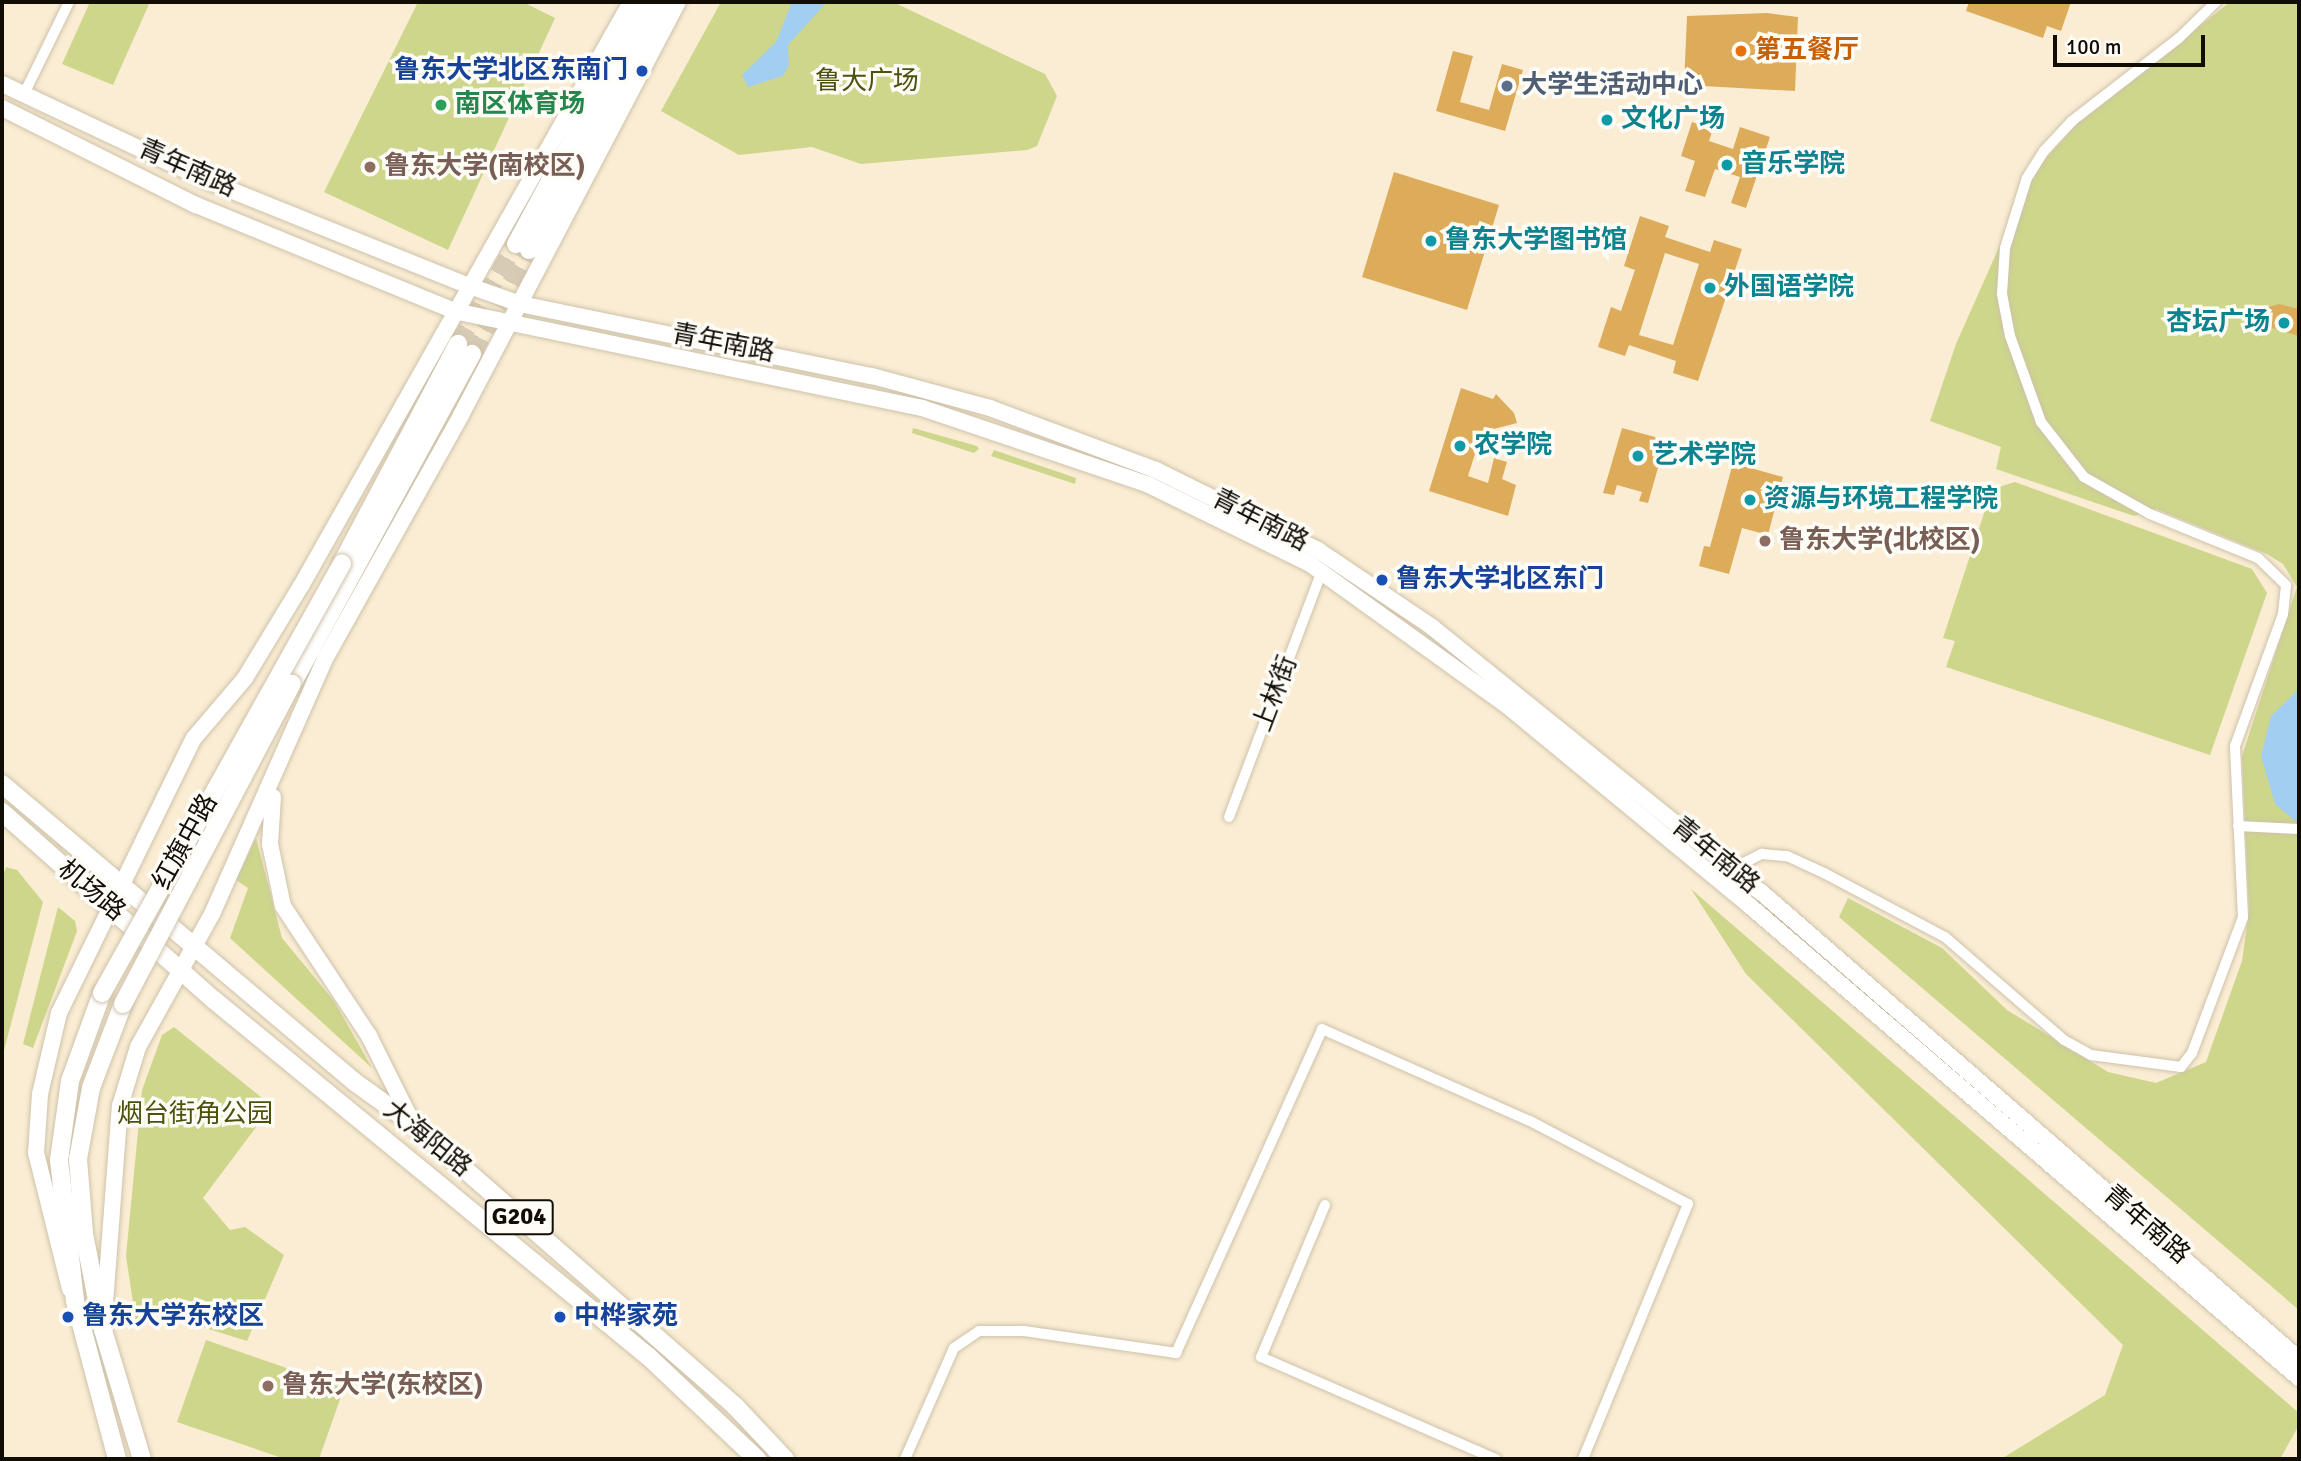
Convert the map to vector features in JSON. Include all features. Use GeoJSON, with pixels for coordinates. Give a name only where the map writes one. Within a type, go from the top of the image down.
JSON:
{"type":"FeatureCollection","features":[{"type":"Feature","properties":{"kind":"main road"},"geometry":{"type":"LineString","coordinates":[[75,1301],[47,1215],[36,1125],[47,1053],[76,976],[194,738],[245,678],[363,481],[467,285],[631,2]]}},
{"type":"Feature","properties":{"kind":"main road"},"geometry":{"type":"LineString","coordinates":[[647,2],[523,247],[662,2]]}},
{"type":"Feature","properties":{"kind":"main road"},"geometry":{"type":"LineString","coordinates":[[103,1330],[120,1106],[150,1021],[195,946],[279,774],[358,572],[385,547],[520,304],[678,2]]}},
{"type":"Feature","properties":{"kind":"main road","name":"青年南路"},"geometry":{"type":"LineString","coordinates":[[2,84],[208,181],[520,304],[928,390],[1156,470],[1318,550],[1374,584],[1732,869],[2299,1359]]}},
{"type":"Feature","properties":{"kind":"main road","name":"青年南路"},"geometry":{"type":"LineString","coordinates":[[2,108],[196,205],[454,311],[507,326],[865,393],[985,426],[1149,485],[1322,571],[1525,721],[2299,1378]]}},
{"type":"Feature","properties":{"kind":"main road","name":"红旗中路"},"geometry":{"type":"LineString","coordinates":[[142,1459],[103,1330],[85,1234],[78,1159],[88,1101],[114,1022],[292,684],[358,572],[465,349]]}},
{"type":"Feature","properties":{"kind":"main road","name":"红旗中路"},"geometry":{"type":"LineString","coordinates":[[117,1459],[75,1301],[59,1160],[70,1081],[92,1013],[358,572]]}},
{"type":"Feature","properties":{"kind":"main road"},"geometry":{"type":"LineString","coordinates":[[279,774],[270,844],[283,906],[369,1036],[413,1124]]}},
{"type":"Feature","properties":{"kind":"main road","name":"机场路"},"geometry":{"type":"LineString","coordinates":[[2,784],[121,889]]}},
{"type":"Feature","properties":{"kind":"main road","name":"机场路"},"geometry":{"type":"LineString","coordinates":[[2,812],[70,874],[182,968]]}},
{"type":"Feature","properties":{"kind":"main road","name":"大海阳路"},"geometry":{"type":"LineString","coordinates":[[121,889],[413,1124],[735,1406],[785,1459]]}},
{"type":"Feature","properties":{"kind":"main road","name":"大海阳路"},"geometry":{"type":"LineString","coordinates":[[182,968],[226,1010],[638,1348],[757,1459]]}},
{"type":"Feature","properties":{"kind":"street"},"geometry":{"type":"LineString","coordinates":[[24,94],[69,2]]}},
{"type":"Feature","properties":{"kind":"street"},"geometry":{"type":"LineString","coordinates":[[1732,869],[1762,854],[1787,856],[1945,937],[2073,1045],[2130,1063],[2181,1067],[2192,1053],[2243,917],[2235,746],[2288,594],[2283,578],[2258,558],[2150,514],[2084,477],[2041,422],[2010,336],[2002,294],[2005,248],[2027,178],[2044,152],[2072,121],[2201,20],[2216,2]]}},
{"type":"Feature","properties":{"kind":"street","name":"上林街"},"geometry":{"type":"LineString","coordinates":[[1229,817],[1322,571]]}},
{"type":"Feature","properties":{"kind":"street"},"geometry":{"type":"LineString","coordinates":[[2238,826],[2299,829]]}},
{"type":"Feature","properties":{"kind":"street"},"geometry":{"type":"LineString","coordinates":[[905,1459],[954,1348],[979,1331],[1024,1331],[1176,1353],[1322,1029],[1530,1121],[1688,1204],[1583,1459]]}},
{"type":"Feature","properties":{"kind":"street"},"geometry":{"type":"LineString","coordinates":[[1325,1205],[1261,1357],[1496,1459]]}},
{"type":"Feature","properties":{"kind":"green space"},"geometry":{"type":"Polygon","coordinates":[[[90,2],[150,2],[113,85],[62,64],[90,2]]]}},
{"type":"Feature","properties":{"kind":"green space","name":"南区体育场"},"geometry":{"type":"Polygon","coordinates":[[[418,2],[523,2],[555,18],[448,250],[324,192],[418,2]]]}},
{"type":"Feature","properties":{"kind":"green space","name":"鲁大广场"},"geometry":{"type":"Polygon","coordinates":[[[721,2],[893,2],[1045,74],[1057,96],[1037,146],[1027,150],[861,164],[812,147],[739,155],[661,111],[721,2]]]}},
{"type":"Feature","properties":{"kind":"green space"},"geometry":{"type":"Polygon","coordinates":[[[2230,2],[2299,2],[2299,1310],[1839,917],[1848,898],[1942,948],[2007,1010],[2108,1072],[2156,1083],[2206,1062],[2242,961],[2249,911],[2242,756],[2297,587],[2283,564],[2267,554],[2156,509],[2134,516],[1996,469],[2001,447],[1930,421],[1956,344],[2032,173],[2080,121],[2230,2]]]}},
{"type":"Feature","properties":{"kind":"green space"},"geometry":{"type":"Polygon","coordinates":[[[913,428],[977,446],[979,449],[974,453],[912,433],[913,428]]]}},
{"type":"Feature","properties":{"kind":"green space"},"geometry":{"type":"Polygon","coordinates":[[[994,450],[1076,478],[1075,484],[991,456],[994,450]]]}},
{"type":"Feature","properties":{"kind":"green space"},"geometry":{"type":"Polygon","coordinates":[[[2015,482],[2252,569],[2267,593],[2210,755],[1946,667],[1955,641],[1943,638],[1992,489],[2015,482]]]}},
{"type":"Feature","properties":{"kind":"green space"},"geometry":{"type":"Polygon","coordinates":[[[256,838],[282,938],[334,1001],[372,1068],[230,938],[248,888],[236,880],[256,838]]]}},
{"type":"Feature","properties":{"kind":"green space"},"geometry":{"type":"Polygon","coordinates":[[[6,867],[17,870],[43,902],[2,1058],[2,878],[6,867]]]}},
{"type":"Feature","properties":{"kind":"green space"},"geometry":{"type":"Polygon","coordinates":[[[1691,889],[2299,1413],[2299,1425],[2280,1459],[2001,1459],[2105,1395],[2123,1345],[1746,974],[1691,889]]]}},
{"type":"Feature","properties":{"kind":"green space"},"geometry":{"type":"Polygon","coordinates":[[[58,907],[75,921],[77,931],[33,1048],[23,1044],[58,907]]]}},
{"type":"Feature","properties":{"kind":"green space","name":"烟台街角公园"},"geometry":{"type":"Polygon","coordinates":[[[174,1027],[272,1106],[203,1198],[230,1230],[245,1227],[284,1255],[247,1341],[145,1309],[136,1322],[126,1256],[142,1090],[162,1035],[174,1027]]]}},
{"type":"Feature","properties":{"kind":"green space"},"geometry":{"type":"Polygon","coordinates":[[[206,1340],[344,1388],[319,1459],[285,1459],[177,1422],[206,1340]]]}},
{"type":"Feature","properties":{"kind":"water"},"geometry":{"type":"Polygon","coordinates":[[[792,2],[825,4],[788,45],[789,65],[783,76],[748,87],[742,75],[776,42],[792,2]]]}},
{"type":"Feature","properties":{"kind":"water"},"geometry":{"type":"Polygon","coordinates":[[[2299,689],[2299,824],[2275,804],[2261,756],[2271,716],[2299,689]]]}},
{"type":"Feature","properties":{"kind":"building"},"geometry":{"type":"Polygon","coordinates":[[[1969,2],[2071,2],[2061,31],[2047,26],[2043,38],[1966,11],[1969,2]]]}},
{"type":"Feature","properties":{"kind":"building","name":"第五餐厅"},"geometry":{"type":"Polygon","coordinates":[[[1767,13],[1798,17],[1795,91],[1684,85],[1687,16],[1767,13]]]}},
{"type":"Feature","properties":{"kind":"building","name":"大学生活动中心"},"geometry":{"type":"Polygon","coordinates":[[[1453,51],[1473,56],[1460,102],[1489,110],[1502,64],[1523,70],[1505,131],[1436,111],[1453,51]]]}},
{"type":"Feature","properties":{"kind":"building","name":"音乐学院"},"geometry":{"type":"Polygon","coordinates":[[[1692,122],[1713,129],[1709,141],[1733,149],[1740,127],[1770,137],[1746,208],[1731,203],[1740,177],[1715,169],[1705,197],[1685,191],[1695,161],[1681,156],[1692,122]]]}},
{"type":"Feature","properties":{"kind":"building","name":"鲁东大学图书馆"},"geometry":{"type":"Polygon","coordinates":[[[1394,172],[1499,205],[1467,310],[1362,277],[1394,172]]]}},
{"type":"Feature","properties":{"kind":"building","name":"外国语学院"},"geometry":{"type":"Polygon","coordinates":[[[1640,216],[1669,226],[1665,237],[1710,252],[1714,240],[1742,249],[1698,381],[1673,373],[1676,361],[1629,345],[1625,356],[1598,347],[1611,307],[1621,311],[1635,270],[1624,266],[1640,216]],[[1665,253],[1639,335],[1673,345],[1699,264],[1665,253]]]}},
{"type":"Feature","properties":{"kind":"building","name":"杏坛广场"},"geometry":{"type":"Polygon","coordinates":[[[2279,304],[2299,309],[2299,336],[2272,328],[2261,316],[2264,308],[2279,304]]]}},
{"type":"Feature","properties":{"kind":"building","name":"农学院"},"geometry":{"type":"Polygon","coordinates":[[[1461,388],[1493,399],[1496,394],[1514,413],[1517,423],[1482,432],[1468,476],[1488,483],[1494,458],[1507,462],[1502,479],[1516,485],[1508,516],[1429,491],[1461,388]]]}},
{"type":"Feature","properties":{"kind":"building","name":"艺术学院"},"geometry":{"type":"Polygon","coordinates":[[[1622,428],[1666,440],[1648,503],[1639,501],[1642,492],[1617,485],[1614,495],[1603,493],[1622,428]]]}},
{"type":"Feature","properties":{"kind":"building","name":"资源与环境工程学院"},"geometry":{"type":"Polygon","coordinates":[[[1733,463],[1783,477],[1768,535],[1742,528],[1729,574],[1699,566],[1704,546],[1710,547],[1733,463]]]}},
{"type":"Feature","properties":{"kind":"tunnel"},"geometry":{"type":"LineString","coordinates":[[458,344],[516,244]]}},
{"type":"Feature","properties":{"kind":"tunnel"},"geometry":{"type":"LineString","coordinates":[[472,354],[529,250]]}},
{"type":"Feature","properties":{"kind":"place","name":"第五餐厅"},"geometry":{"type":"Point","coordinates":[1741,51]}},
{"type":"Feature","properties":{"kind":"place","name":"鲁东大学北区东南门"},"geometry":{"type":"Point","coordinates":[642,71]}},
{"type":"Feature","properties":{"kind":"place","name":"大学生活动中心"},"geometry":{"type":"Point","coordinates":[1507,86]}},
{"type":"Feature","properties":{"kind":"place","name":"南区体育场"},"geometry":{"type":"Point","coordinates":[441,105]}},
{"type":"Feature","properties":{"kind":"place","name":"文化广场"},"geometry":{"type":"Point","coordinates":[1607,120]}},
{"type":"Feature","properties":{"kind":"place","name":"音乐学院"},"geometry":{"type":"Point","coordinates":[1727,165]}},
{"type":"Feature","properties":{"kind":"place","name":"鲁东大学(南校区)"},"geometry":{"type":"Point","coordinates":[370,167]}},
{"type":"Feature","properties":{"kind":"place","name":"鲁东大学图书馆"},"geometry":{"type":"Point","coordinates":[1431,241]}},
{"type":"Feature","properties":{"kind":"place","name":"外国语学院"},"geometry":{"type":"Point","coordinates":[1710,288]}},
{"type":"Feature","properties":{"kind":"place","name":"杏坛广场"},"geometry":{"type":"Point","coordinates":[2284,323]}},
{"type":"Feature","properties":{"kind":"place","name":"农学院"},"geometry":{"type":"Point","coordinates":[1460,446]}},
{"type":"Feature","properties":{"kind":"place","name":"艺术学院"},"geometry":{"type":"Point","coordinates":[1638,456]}},
{"type":"Feature","properties":{"kind":"place","name":"资源与环境工程学院"},"geometry":{"type":"Point","coordinates":[1750,500]}},
{"type":"Feature","properties":{"kind":"place","name":"鲁东大学(北校区)"},"geometry":{"type":"Point","coordinates":[1765,541]}},
{"type":"Feature","properties":{"kind":"place","name":"鲁东大学北区东门"},"geometry":{"type":"Point","coordinates":[1382,580]}},
{"type":"Feature","properties":{"kind":"place","name":"鲁东大学东校区"},"geometry":{"type":"Point","coordinates":[68,1317]}},
{"type":"Feature","properties":{"kind":"place","name":"中桦家苑"},"geometry":{"type":"Point","coordinates":[560,1317]}},
{"type":"Feature","properties":{"kind":"place","name":"鲁东大学(东校区)"},"geometry":{"type":"Point","coordinates":[268,1386]}}]}
